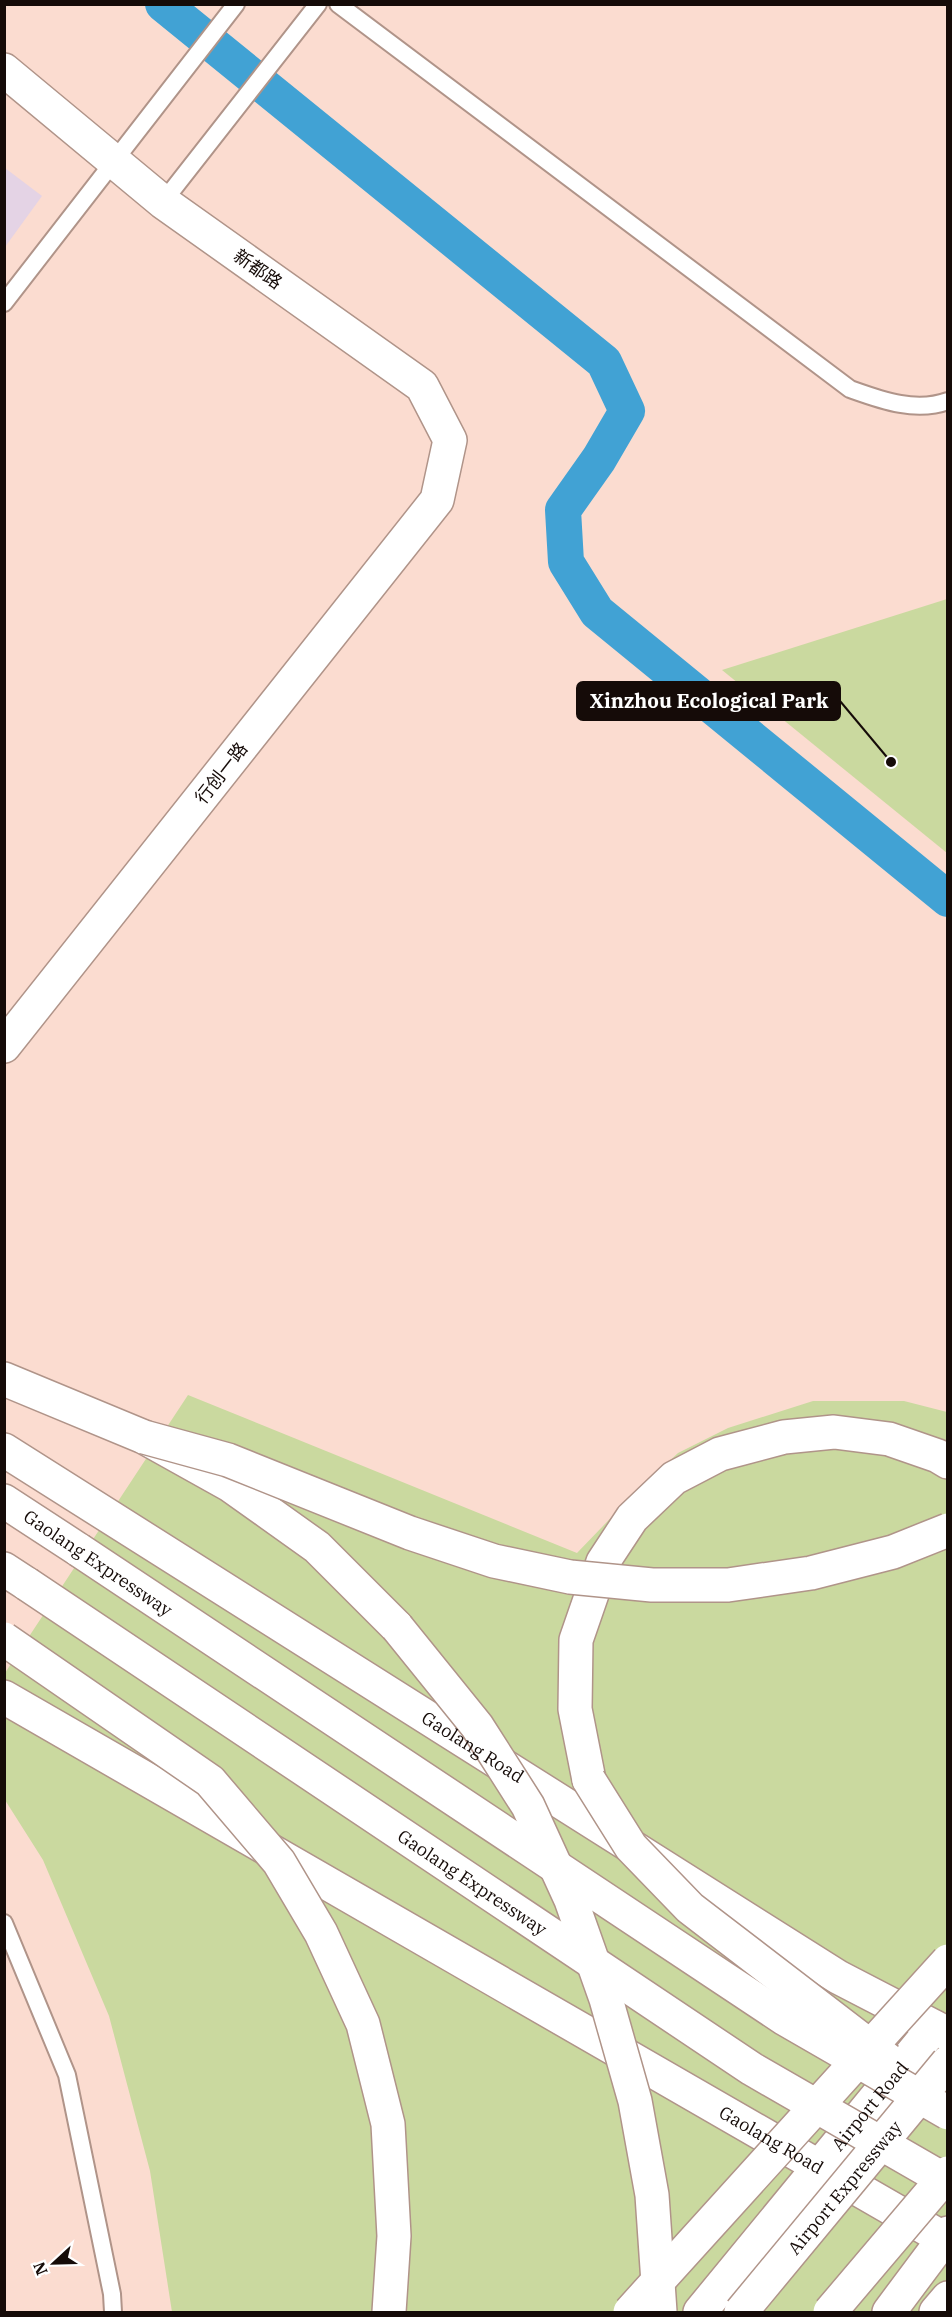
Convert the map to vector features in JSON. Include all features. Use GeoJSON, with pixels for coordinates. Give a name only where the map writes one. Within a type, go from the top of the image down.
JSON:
{"type":"FeatureCollection","features":[{"type":"Feature","properties":{"kind":"main road","name":"新都路"},"geometry":{"type":"LineString","coordinates":[[4,70],[163,202],[422,386],[450,440],[437,500]]}},
{"type":"Feature","properties":{"kind":"main road","name":"行创一路"},"geometry":{"type":"LineString","coordinates":[[4,1046],[437,500]]}},
{"type":"Feature","properties":{"kind":"main road"},"geometry":{"type":"LineString","coordinates":[[4,1378],[144,1437],[230,1485],[317,1547],[397,1627],[477,1725],[528,1806],[571,1900],[606,1999],[635,2101],[652,2195],[660,2313]]}},
{"type":"Feature","properties":{"kind":"main road"},"geometry":{"type":"LineString","coordinates":[[948,1461],[889,1439],[834,1432],[784,1437],[720,1454],[674,1478],[632,1518],[603,1562],[576,1640],[575,1709],[589,1780],[631,1847],[690,1908],[862,2038],[948,2108]]}},
{"type":"Feature","properties":{"kind":"main road"},"geometry":{"type":"LineString","coordinates":[[144,1437],[228,1460],[410,1533],[494,1561],[570,1577],[652,1585],[729,1584],[811,1573],[893,1552],[948,1530]]}},
{"type":"Feature","properties":{"kind":"main road","name":"Gaolang Road"},"geometry":{"type":"LineString","coordinates":[[4,1450],[838,1977],[943,2024]]}},
{"type":"Feature","properties":{"kind":"main road","name":"Gaolang Expressway"},"geometry":{"type":"LineString","coordinates":[[4,1501],[786,2019],[948,2113]]}},
{"type":"Feature","properties":{"kind":"main road","name":"Gaolang Expressway"},"geometry":{"type":"LineString","coordinates":[[4,1569],[752,2069],[948,2182]]}},
{"type":"Feature","properties":{"kind":"main road"},"geometry":{"type":"LineString","coordinates":[[4,1639],[210,1781],[279,1862],[321,1933],[363,2024],[388,2124],[394,2236],[389,2313]]}},
{"type":"Feature","properties":{"kind":"main road","name":"Gaolang Road"},"geometry":{"type":"LineString","coordinates":[[4,1697],[818,2167],[946,2238]]}},
{"type":"Feature","properties":{"kind":"main road"},"geometry":{"type":"LineString","coordinates":[[630,2313],[948,1961]]}},
{"type":"Feature","properties":{"kind":"main road","name":"Airport Road"},"geometry":{"type":"LineString","coordinates":[[700,2313],[818,2167],[943,2024]]}},
{"type":"Feature","properties":{"kind":"main road","name":"Airport Expressway"},"geometry":{"type":"LineString","coordinates":[[741,2313],[948,2062]]}},
{"type":"Feature","properties":{"kind":"main road"},"geometry":{"type":"LineString","coordinates":[[830,2313],[948,2173]]}},
{"type":"Feature","properties":{"kind":"main road"},"geometry":{"type":"LineString","coordinates":[[889,2313],[946,2238]]}},
{"type":"Feature","properties":{"kind":"main road"},"geometry":{"type":"LineString","coordinates":[[936,2313],[948,2298]]}},
{"type":"Feature","properties":{"kind":"lane"},"geometry":{"type":"LineString","coordinates":[[4,303],[236,4]]}},
{"type":"Feature","properties":{"kind":"lane"},"geometry":{"type":"LineString","coordinates":[[163,202],[318,4]]}},
{"type":"Feature","properties":{"kind":"lane"},"geometry":{"type":"LineString","coordinates":[[338,4],[850,389],[893,404],[937,405],[948,401]]}},
{"type":"Feature","properties":{"kind":"lane"},"geometry":{"type":"LineString","coordinates":[[4,1923],[67,2075],[112,2294],[113,2313]]}},
{"type":"Feature","properties":{"kind":"shaded area"},"geometry":{"type":"Polygon","coordinates":[[[5,168],[42,196],[5,247],[5,168]]]}},
{"type":"Feature","properties":{"kind":"green space"},"geometry":{"type":"Polygon","coordinates":[[[948,599],[947,853],[722,670],[948,599]]]}},
{"type":"Feature","properties":{"kind":"green space"},"geometry":{"type":"Polygon","coordinates":[[[188,1395],[577,1553],[678,1453],[728,1428],[813,1401],[904,1401],[947,1412],[947,2312],[172,2312],[150,2171],[109,2016],[43,1860],[5,1800],[5,1673],[188,1395]]]}},
{"type":"Feature","properties":{"kind":"waterway"},"geometry":{"type":"LineString","coordinates":[[163,4],[604,362],[627,411],[599,459],[563,510],[566,562],[597,612],[948,899]]}},
{"type":"Feature","properties":{"kind":"place","name":"Xinzhou Ecological Park"},"geometry":{"type":"Point","coordinates":[891,762]}}]}
